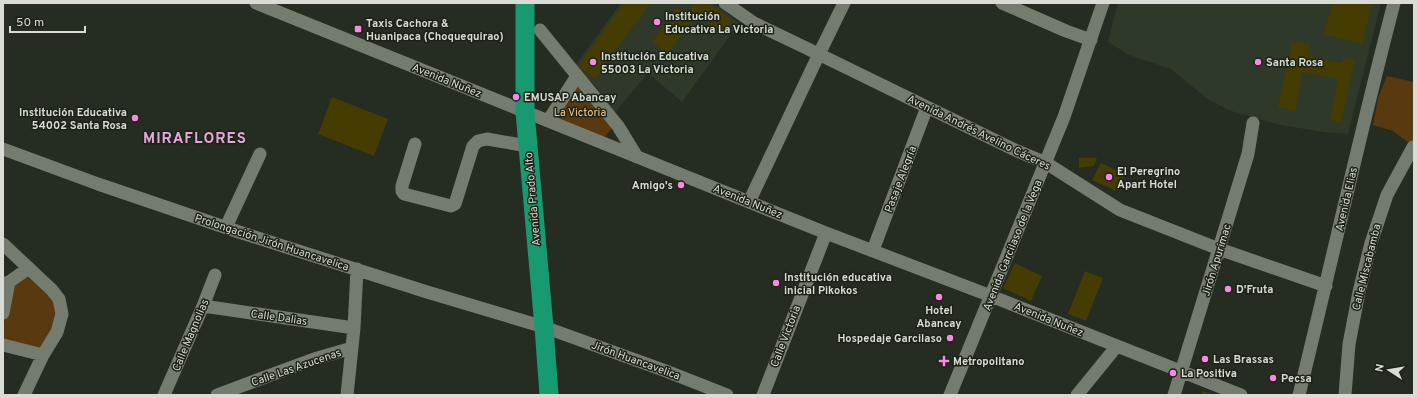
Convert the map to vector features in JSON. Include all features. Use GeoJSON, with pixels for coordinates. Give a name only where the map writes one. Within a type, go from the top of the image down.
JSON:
{"type":"FeatureCollection","features":[{"type":"Feature","properties":{"kind":"highway","name":"Avenida Prado Alto"},"geometry":{"type":"LineString","coordinates":[[522,6],[524,112],[544,327],[548,395]]}},
{"type":"Feature","properties":{"kind":"street","name":"Avenida Nuñez"},"geometry":{"type":"LineString","coordinates":[[256,3],[826,233],[991,296],[1241,395]]}},
{"type":"Feature","properties":{"kind":"street","name":"Avenida Andrés Avelino Cáceres"},"geometry":{"type":"LineString","coordinates":[[725,3],[754,23],[1015,150],[1046,163],[1120,210],[1220,249],[1326,286]]}},
{"type":"Feature","properties":{"kind":"street"},"geometry":{"type":"LineString","coordinates":[[749,202],[818,54],[844,3]]}},
{"type":"Feature","properties":{"kind":"street"},"geometry":{"type":"LineString","coordinates":[[1002,3],[1066,31],[1091,40]]}},
{"type":"Feature","properties":{"kind":"street","name":"Avenida Garcilaso de la Vega"},"geometry":{"type":"LineString","coordinates":[[950,395],[1064,117],[1103,3]]}},
{"type":"Feature","properties":{"kind":"street","name":"Avenida Elias"},"geometry":{"type":"LineString","coordinates":[[1298,395],[1326,286],[1377,68],[1394,3]]}},
{"type":"Feature","properties":{"kind":"street"},"geometry":{"type":"LineString","coordinates":[[540,30],[618,126],[638,157]]}},
{"type":"Feature","properties":{"kind":"street"},"geometry":{"type":"LineString","coordinates":[[548,121],[577,76]]}},
{"type":"Feature","properties":{"kind":"street","name":"Pasaje Alegría"},"geometry":{"type":"LineString","coordinates":[[873,250],[927,107]]}},
{"type":"Feature","properties":{"kind":"street","name":"Jirón Apurimac"},"geometry":{"type":"LineString","coordinates":[[1174,395],[1248,154],[1252,123]]}},
{"type":"Feature","properties":{"kind":"street"},"geometry":{"type":"LineString","coordinates":[[415,144],[402,186],[402,191],[404,194],[451,206],[455,204],[473,146],[478,141],[488,139],[527,146]]}},
{"type":"Feature","properties":{"kind":"street","name":"Calle Miscabamba"},"geometry":{"type":"LineString","coordinates":[[1345,395],[1349,344],[1359,292],[1371,243],[1387,195],[1413,147]]}},
{"type":"Feature","properties":{"kind":"street","name":"Prolongación Jirón Huancavelica"},"geometry":{"type":"LineString","coordinates":[[3,149],[98,184],[226,227],[544,327]]}},
{"type":"Feature","properties":{"kind":"street"},"geometry":{"type":"LineString","coordinates":[[226,227],[260,154]]}},
{"type":"Feature","properties":{"kind":"street","name":"Calle Victoria"},"geometry":{"type":"LineString","coordinates":[[763,395],[826,233]]}},
{"type":"Feature","properties":{"kind":"street"},"geometry":{"type":"LineString","coordinates":[[3,244],[52,290],[59,300],[62,314],[57,332],[43,355],[24,395]]}},
{"type":"Feature","properties":{"kind":"street"},"geometry":{"type":"LineString","coordinates":[[3,312],[6,283],[29,268]]}},
{"type":"Feature","properties":{"kind":"street"},"geometry":{"type":"LineString","coordinates":[[346,395],[354,328],[356,269]]}},
{"type":"Feature","properties":{"kind":"street","name":"Calle Magnolias"},"geometry":{"type":"LineString","coordinates":[[164,395],[215,275]]}},
{"type":"Feature","properties":{"kind":"street","name":"Calle Dalias"},"geometry":{"type":"LineString","coordinates":[[203,306],[354,328]]}},
{"type":"Feature","properties":{"kind":"street","name":"Jirón Huancavelica"},"geometry":{"type":"LineString","coordinates":[[544,327],[666,371],[727,395]]}},
{"type":"Feature","properties":{"kind":"street"},"geometry":{"type":"LineString","coordinates":[[3,345],[43,355]]}},
{"type":"Feature","properties":{"kind":"street"},"geometry":{"type":"LineString","coordinates":[[1077,395],[1117,346]]}},
{"type":"Feature","properties":{"kind":"street","name":"Calle Las Azucenas"},"geometry":{"type":"LineString","coordinates":[[217,395],[314,358],[352,348]]}},
{"type":"Feature","properties":{"kind":"shaded area","name":"La Victoria"},"geometry":{"type":"Polygon","coordinates":[[[621,3],[713,3],[739,23],[682,102],[648,73],[614,113],[574,67],[621,3]]]}},
{"type":"Feature","properties":{"kind":"shaded area","name":"Santa Rosa"},"geometry":{"type":"Polygon","coordinates":[[[1118,3],[1381,3],[1348,134],[1280,125],[1228,110],[1206,98],[1171,69],[1129,55],[1108,42],[1118,3]]]}},
{"type":"Feature","properties":{"kind":"green space"},"geometry":{"type":"Polygon","coordinates":[[[1387,76],[1414,82],[1414,144],[1409,143],[1393,131],[1373,125],[1378,98],[1387,76]]]}},
{"type":"Feature","properties":{"kind":"green space","name":"La Victoria"},"geometry":{"type":"Polygon","coordinates":[[[577,82],[613,127],[605,137],[554,121],[577,82]]]}},
{"type":"Feature","properties":{"kind":"green space"},"geometry":{"type":"Polygon","coordinates":[[[28,276],[51,294],[60,316],[40,348],[5,340],[4,336],[4,323],[11,289],[28,276]]]}},
{"type":"Feature","properties":{"kind":"building"},"geometry":{"type":"Polygon","coordinates":[[[624,3],[650,3],[595,79],[578,66],[624,3]]]}},
{"type":"Feature","properties":{"kind":"building"},"geometry":{"type":"Polygon","coordinates":[[[694,3],[709,3],[732,20],[722,34],[689,9],[694,3]]]}},
{"type":"Feature","properties":{"kind":"building"},"geometry":{"type":"Polygon","coordinates":[[[1332,3],[1372,3],[1362,44],[1324,34],[1332,3]]]}},
{"type":"Feature","properties":{"kind":"building"},"geometry":{"type":"Polygon","coordinates":[[[677,7],[693,19],[668,54],[652,42],[677,7]]]}},
{"type":"Feature","properties":{"kind":"building"},"geometry":{"type":"Polygon","coordinates":[[[1292,41],[1310,44],[1308,56],[1342,63],[1343,58],[1355,60],[1341,123],[1330,120],[1338,79],[1303,72],[1295,111],[1278,107],[1292,41]]]}},
{"type":"Feature","properties":{"kind":"building"},"geometry":{"type":"Polygon","coordinates":[[[332,97],[388,119],[374,156],[318,134],[332,97]]]}},
{"type":"Feature","properties":{"kind":"building"},"geometry":{"type":"Polygon","coordinates":[[[1079,158],[1097,158],[1094,166],[1079,168],[1079,158]]]}},
{"type":"Feature","properties":{"kind":"building","name":"El Peregrino Apart Hotel"},"geometry":{"type":"Polygon","coordinates":[[[1101,163],[1125,174],[1116,191],[1092,180],[1101,163]]]}},
{"type":"Feature","properties":{"kind":"building"},"geometry":{"type":"Polygon","coordinates":[[[1015,263],[1042,276],[1031,301],[1003,288],[1015,263]]]}},
{"type":"Feature","properties":{"kind":"building"},"geometry":{"type":"Polygon","coordinates":[[[1085,271],[1103,278],[1086,321],[1068,314],[1085,271]]]}},
{"type":"Feature","properties":{"kind":"building"},"geometry":{"type":"Polygon","coordinates":[[[1203,391],[1214,395],[1201,395],[1203,391]]]}},
{"type":"Feature","properties":{"kind":"place","name":"Institución Educativa La Victoria"},"geometry":{"type":"Point","coordinates":[657,22]}},
{"type":"Feature","properties":{"kind":"place","name":"Taxis Cachora & Huanipaca (Choquequirao)"},"geometry":{"type":"Point","coordinates":[358,29]}},
{"type":"Feature","properties":{"kind":"place","name":"Institución Educativa 55003 La Victoria"},"geometry":{"type":"Point","coordinates":[593,62]}},
{"type":"Feature","properties":{"kind":"place","name":"Santa Rosa"},"geometry":{"type":"Point","coordinates":[1258,62]}},
{"type":"Feature","properties":{"kind":"place","name":"EMUSAP Abancay"},"geometry":{"type":"Point","coordinates":[516,97]}},
{"type":"Feature","properties":{"kind":"place","name":"Institución Educativa 54002 Santa Rosa"},"geometry":{"type":"Point","coordinates":[135,118]}},
{"type":"Feature","properties":{"kind":"place","name":"El Peregrino Apart Hotel"},"geometry":{"type":"Point","coordinates":[1109,177]}},
{"type":"Feature","properties":{"kind":"place","name":"Amigo's"},"geometry":{"type":"Point","coordinates":[681,185]}},
{"type":"Feature","properties":{"kind":"place","name":"Institución educativa inicial Pikokos"},"geometry":{"type":"Point","coordinates":[776,283]}},
{"type":"Feature","properties":{"kind":"place","name":"D'Fruta"},"geometry":{"type":"Point","coordinates":[1228,289]}},
{"type":"Feature","properties":{"kind":"place","name":"Hotel Abancay"},"geometry":{"type":"Point","coordinates":[939,297]}},
{"type":"Feature","properties":{"kind":"place","name":"Hospedaje Garcilaso"},"geometry":{"type":"Point","coordinates":[950,338]}},
{"type":"Feature","properties":{"kind":"place","name":"Las Brassas"},"geometry":{"type":"Point","coordinates":[1205,359]}},
{"type":"Feature","properties":{"kind":"place","name":"Metropolitano"},"geometry":{"type":"Point","coordinates":[944,361]}},
{"type":"Feature","properties":{"kind":"place","name":"La Positiva"},"geometry":{"type":"Point","coordinates":[1173,373]}},
{"type":"Feature","properties":{"kind":"place","name":"Pecsa"},"geometry":{"type":"Point","coordinates":[1273,378]}},
{"type":"Feature","properties":{"kind":"district","name":"MIRAFLORES"},"geometry":{"type":"Point","coordinates":[195,138]}}]}
